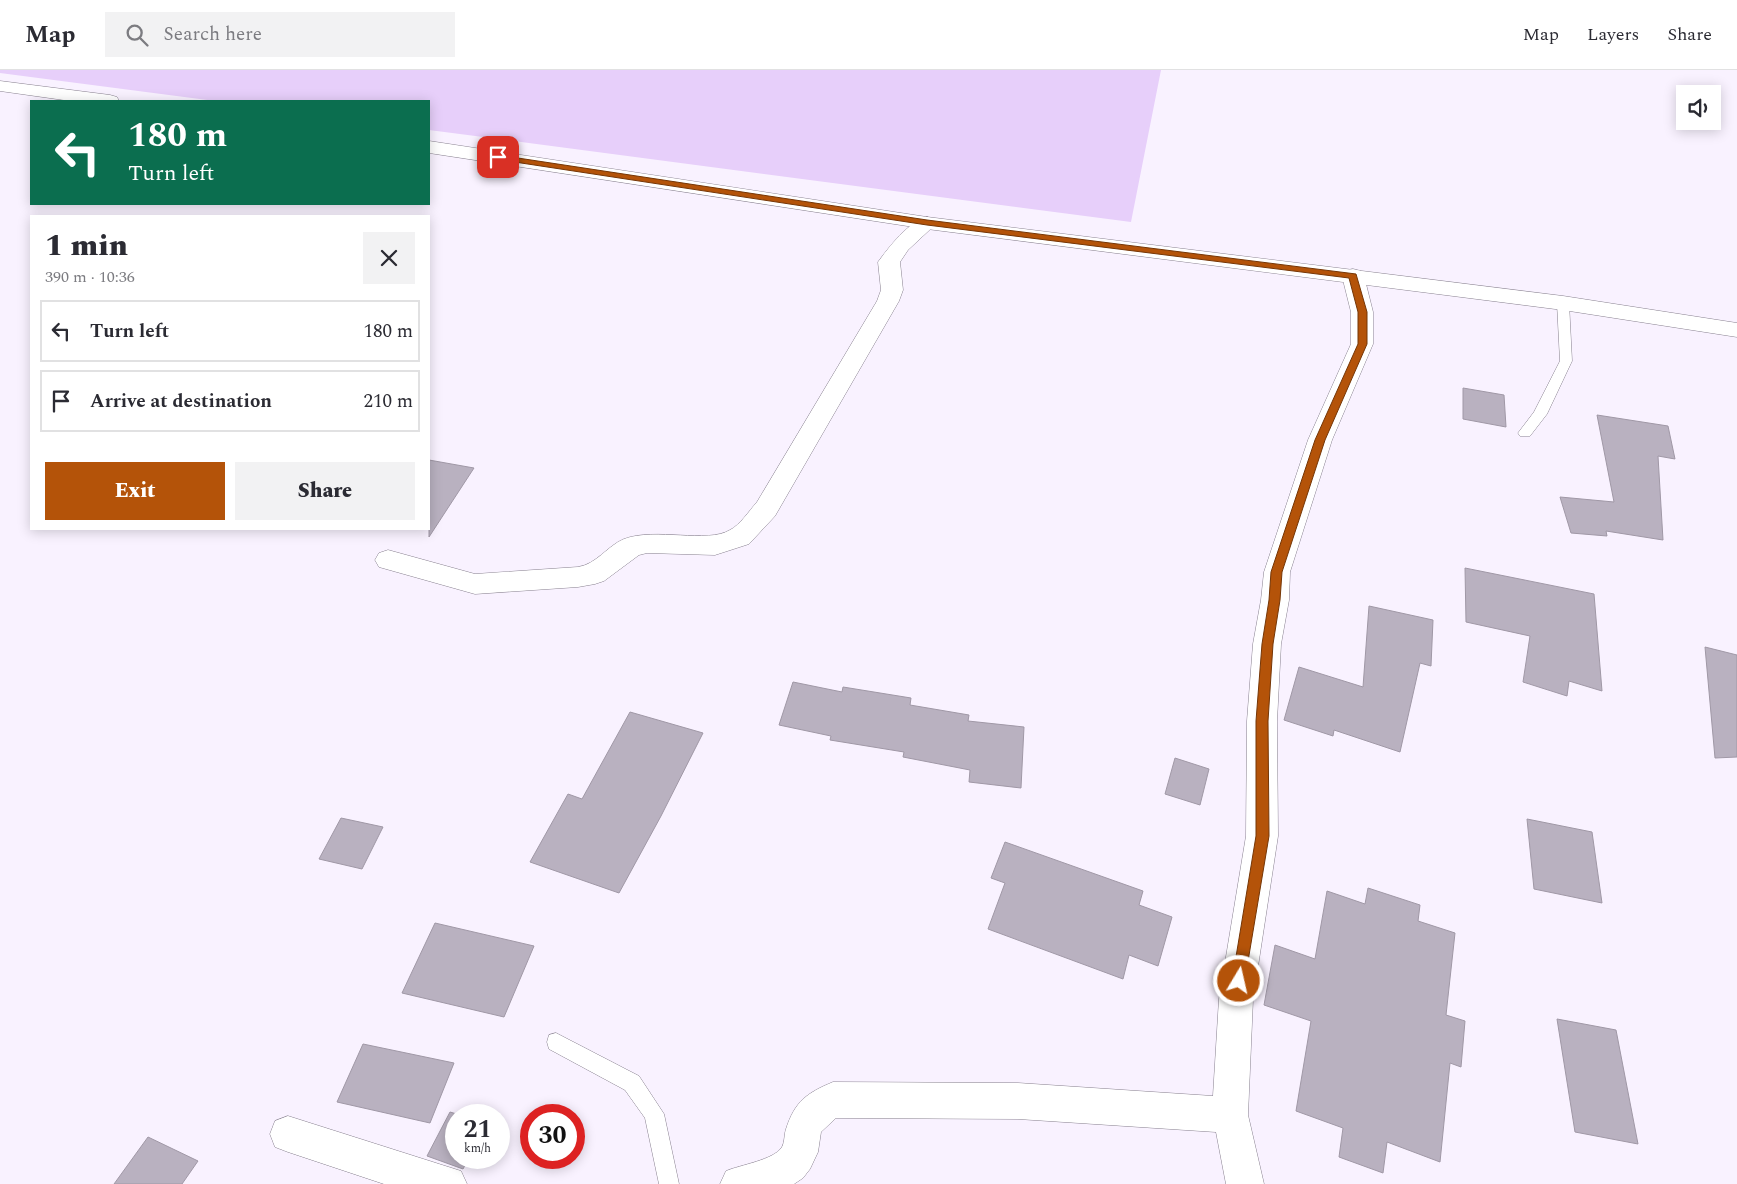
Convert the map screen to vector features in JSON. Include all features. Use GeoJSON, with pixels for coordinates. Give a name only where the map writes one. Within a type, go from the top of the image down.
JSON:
{"type":"FeatureCollection","features":[{"type":"Feature","properties":{"kind":"street"},"geometry":{"type":"LineString","coordinates":[[0,86],[103,100]]}},
{"type":"Feature","properties":{"kind":"street"},"geometry":{"type":"LineString","coordinates":[[430,147],[927,223],[1563,303],[1737,330]]}},
{"type":"Feature","properties":{"kind":"street"},"geometry":{"type":"LineString","coordinates":[[388,560],[475,584],[562,579],[595,574],[632,547],[647,543],[715,545],[740,537],[766,509],[888,301],[892,290],[888,262],[901,246],[927,223]]}},
{"type":"Feature","properties":{"kind":"street"},"geometry":{"type":"LineString","coordinates":[[1245,1184],[1230,1115],[1236,999],[1262,836],[1262,721],[1267,644],[1275,600],[1276,572],[1320,440],[1362,344],[1362,312],[1353,276]]}},
{"type":"Feature","properties":{"kind":"street"},"geometry":{"type":"LineString","coordinates":[[739,1184],[776,1174],[791,1164],[801,1151],[805,1126],[817,1108],[833,1100],[1018,1100],[1230,1115]]}},
{"type":"Feature","properties":{"kind":"street"},"geometry":{"type":"LineString","coordinates":[[288,1134],[415,1176],[448,1184]]}},
{"type":"Feature","properties":{"kind":"lane"},"geometry":{"type":"LineString","coordinates":[[1525,433],[1540,414],[1566,361],[1563,303]]}},
{"type":"Feature","properties":{"kind":"lane"},"geometry":{"type":"LineString","coordinates":[[556,1042],[632,1083],[654,1114],[669,1184]]}},
{"type":"Feature","properties":{"kind":"shaded area"},"geometry":{"type":"Polygon","coordinates":[[[0,70],[1161,70],[1131,222],[430,130],[430,100],[207,100],[0,73],[0,70]]]}},
{"type":"Feature","properties":{"kind":"building"},"geometry":{"type":"Polygon","coordinates":[[[1463,388],[1504,395],[1506,427],[1463,419],[1463,388]]]}},
{"type":"Feature","properties":{"kind":"building"},"geometry":{"type":"Polygon","coordinates":[[[1597,415],[1668,426],[1675,459],[1658,456],[1663,540],[1606,531],[1607,536],[1571,533],[1560,497],[1614,502],[1597,415]]]}},
{"type":"Feature","properties":{"kind":"building"},"geometry":{"type":"Polygon","coordinates":[[[430,460],[474,468],[429,537],[430,460]]]}},
{"type":"Feature","properties":{"kind":"building"},"geometry":{"type":"Polygon","coordinates":[[[1465,568],[1594,594],[1602,691],[1569,681],[1567,696],[1523,682],[1530,636],[1466,622],[1465,568]]]}},
{"type":"Feature","properties":{"kind":"building"},"geometry":{"type":"Polygon","coordinates":[[[1369,606],[1433,620],[1431,666],[1420,663],[1400,752],[1334,730],[1333,736],[1284,720],[1299,667],[1363,687],[1369,606]]]}},
{"type":"Feature","properties":{"kind":"building"},"geometry":{"type":"Polygon","coordinates":[[[1705,647],[1737,655],[1737,757],[1715,758],[1705,647]]]}},
{"type":"Feature","properties":{"kind":"building"},"geometry":{"type":"Polygon","coordinates":[[[793,682],[842,692],[843,687],[911,698],[910,705],[969,715],[968,721],[1024,727],[1021,788],[969,782],[970,770],[903,757],[904,752],[830,740],[831,736],[779,725],[793,682]]]}},
{"type":"Feature","properties":{"kind":"building"},"geometry":{"type":"Polygon","coordinates":[[[630,712],[703,733],[619,893],[530,862],[568,794],[582,799],[630,712]]]}},
{"type":"Feature","properties":{"kind":"building"},"geometry":{"type":"Polygon","coordinates":[[[1175,758],[1209,769],[1200,805],[1165,794],[1175,758]]]}},
{"type":"Feature","properties":{"kind":"building"},"geometry":{"type":"Polygon","coordinates":[[[341,818],[383,827],[362,869],[319,859],[341,818]]]}},
{"type":"Feature","properties":{"kind":"building"},"geometry":{"type":"Polygon","coordinates":[[[1527,819],[1592,832],[1602,903],[1534,889],[1527,819]]]}},
{"type":"Feature","properties":{"kind":"building"},"geometry":{"type":"Polygon","coordinates":[[[1005,842],[1143,891],[1139,905],[1172,917],[1158,966],[1129,955],[1123,979],[988,929],[1005,883],[991,878],[1005,842]]]}},
{"type":"Feature","properties":{"kind":"building"},"geometry":{"type":"Polygon","coordinates":[[[1368,888],[1420,905],[1418,921],[1455,933],[1446,1015],[1465,1021],[1461,1067],[1450,1063],[1440,1162],[1387,1142],[1383,1173],[1339,1157],[1343,1128],[1296,1111],[1311,1021],[1264,1005],[1275,945],[1315,959],[1327,891],[1365,904],[1368,888]]]}},
{"type":"Feature","properties":{"kind":"building"},"geometry":{"type":"Polygon","coordinates":[[[435,923],[534,946],[504,1017],[402,993],[435,923]]]}},
{"type":"Feature","properties":{"kind":"building"},"geometry":{"type":"Polygon","coordinates":[[[1557,1019],[1616,1030],[1638,1144],[1575,1132],[1557,1019]]]}},
{"type":"Feature","properties":{"kind":"building"},"geometry":{"type":"Polygon","coordinates":[[[363,1044],[454,1063],[430,1123],[337,1102],[363,1044]]]}},
{"type":"Feature","properties":{"kind":"building"},"geometry":{"type":"Polygon","coordinates":[[[445,1122],[445,1162],[427,1156],[445,1122]]]}},
{"type":"Feature","properties":{"kind":"building"},"geometry":{"type":"Polygon","coordinates":[[[148,1137],[198,1161],[182,1184],[114,1184],[148,1137]]]}},
{"type":"Feature","properties":{"kind":"route"},"geometry":{"type":"LineString","coordinates":[[498,157],[927,223],[1353,276],[1362,312],[1362,344],[1320,440],[1276,572],[1275,600],[1267,644],[1262,721],[1262,836],[1239,981]]}}]}
